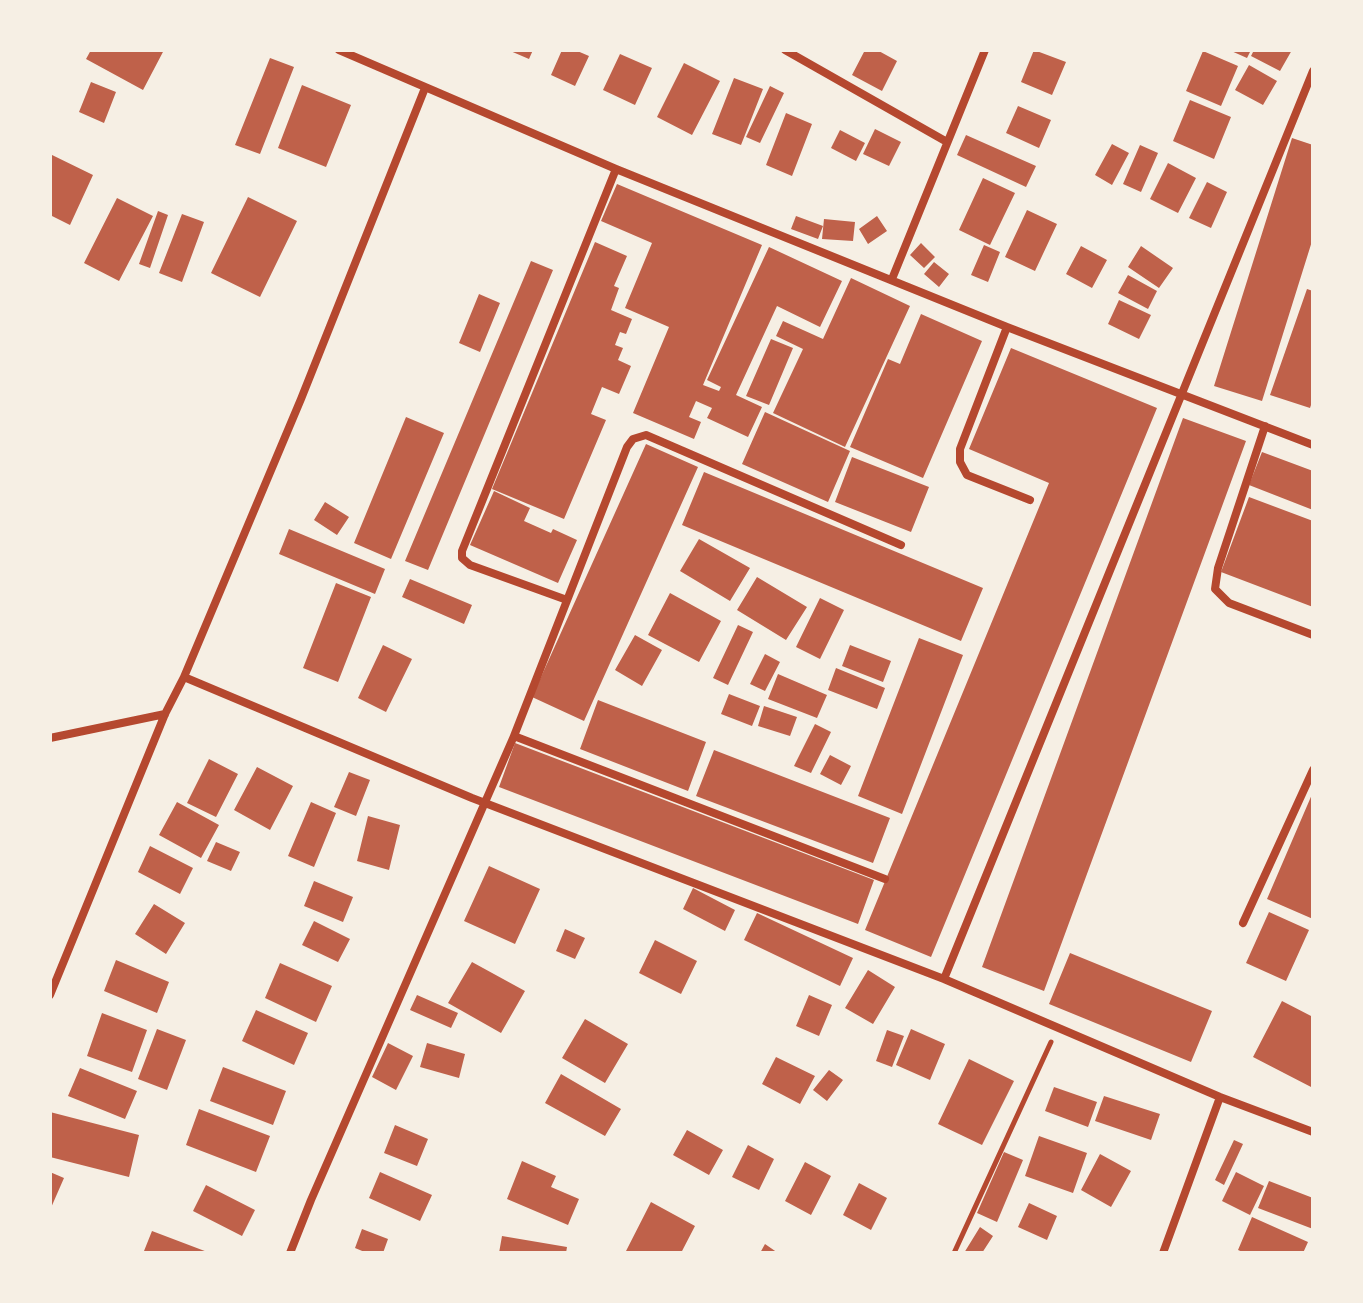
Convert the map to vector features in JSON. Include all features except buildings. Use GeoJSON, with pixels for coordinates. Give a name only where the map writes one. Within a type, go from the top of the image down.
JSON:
{"type":"FeatureCollection","features":[{"type":"Feature","properties":{"kind":"street"},"geometry":{"type":"LineString","coordinates":[[339,50],[616,169],[1007,327],[1313,445]]}},
{"type":"Feature","properties":{"kind":"street"},"geometry":{"type":"LineString","coordinates":[[785,50],[947,142]]}},
{"type":"Feature","properties":{"kind":"street"},"geometry":{"type":"LineString","coordinates":[[892,279],[985,50]]}},
{"type":"Feature","properties":{"kind":"street"},"geometry":{"type":"LineString","coordinates":[[944,979],[1313,71]]}},
{"type":"Feature","properties":{"kind":"street"},"geometry":{"type":"LineString","coordinates":[[50,995],[165,714],[184,677],[295,413],[425,88]]}},
{"type":"Feature","properties":{"kind":"street"},"geometry":{"type":"LineString","coordinates":[[567,600],[470,565],[462,558],[462,551],[616,169]]}},
{"type":"Feature","properties":{"kind":"street"},"geometry":{"type":"LineString","coordinates":[[1007,327],[960,449],[960,462],[967,475],[1030,500]]}},
{"type":"Feature","properties":{"kind":"street"},"geometry":{"type":"LineString","coordinates":[[1265,426],[1218,568],[1215,589],[1229,603],[1313,635]]}},
{"type":"Feature","properties":{"kind":"street"},"geometry":{"type":"LineString","coordinates":[[290,1253],[514,736],[627,447],[638,436],[646,435],[901,545]]}},
{"type":"Feature","properties":{"kind":"street"},"geometry":{"type":"LineString","coordinates":[[184,677],[485,803],[944,979],[1220,1097],[1313,1132]]}},
{"type":"Feature","properties":{"kind":"street"},"geometry":{"type":"LineString","coordinates":[[50,738],[165,714]]}},
{"type":"Feature","properties":{"kind":"street"},"geometry":{"type":"LineString","coordinates":[[514,736],[885,879]]}},
{"type":"Feature","properties":{"kind":"street"},"geometry":{"type":"LineString","coordinates":[[1243,923],[1313,770]]}},
{"type":"Feature","properties":{"kind":"street"},"geometry":{"type":"LineString","coordinates":[[1163,1253],[1220,1097]]}},
{"type":"Feature","properties":{"kind":"path"},"geometry":{"type":"LineString","coordinates":[[954,1253],[1058,1027]]}}]}
